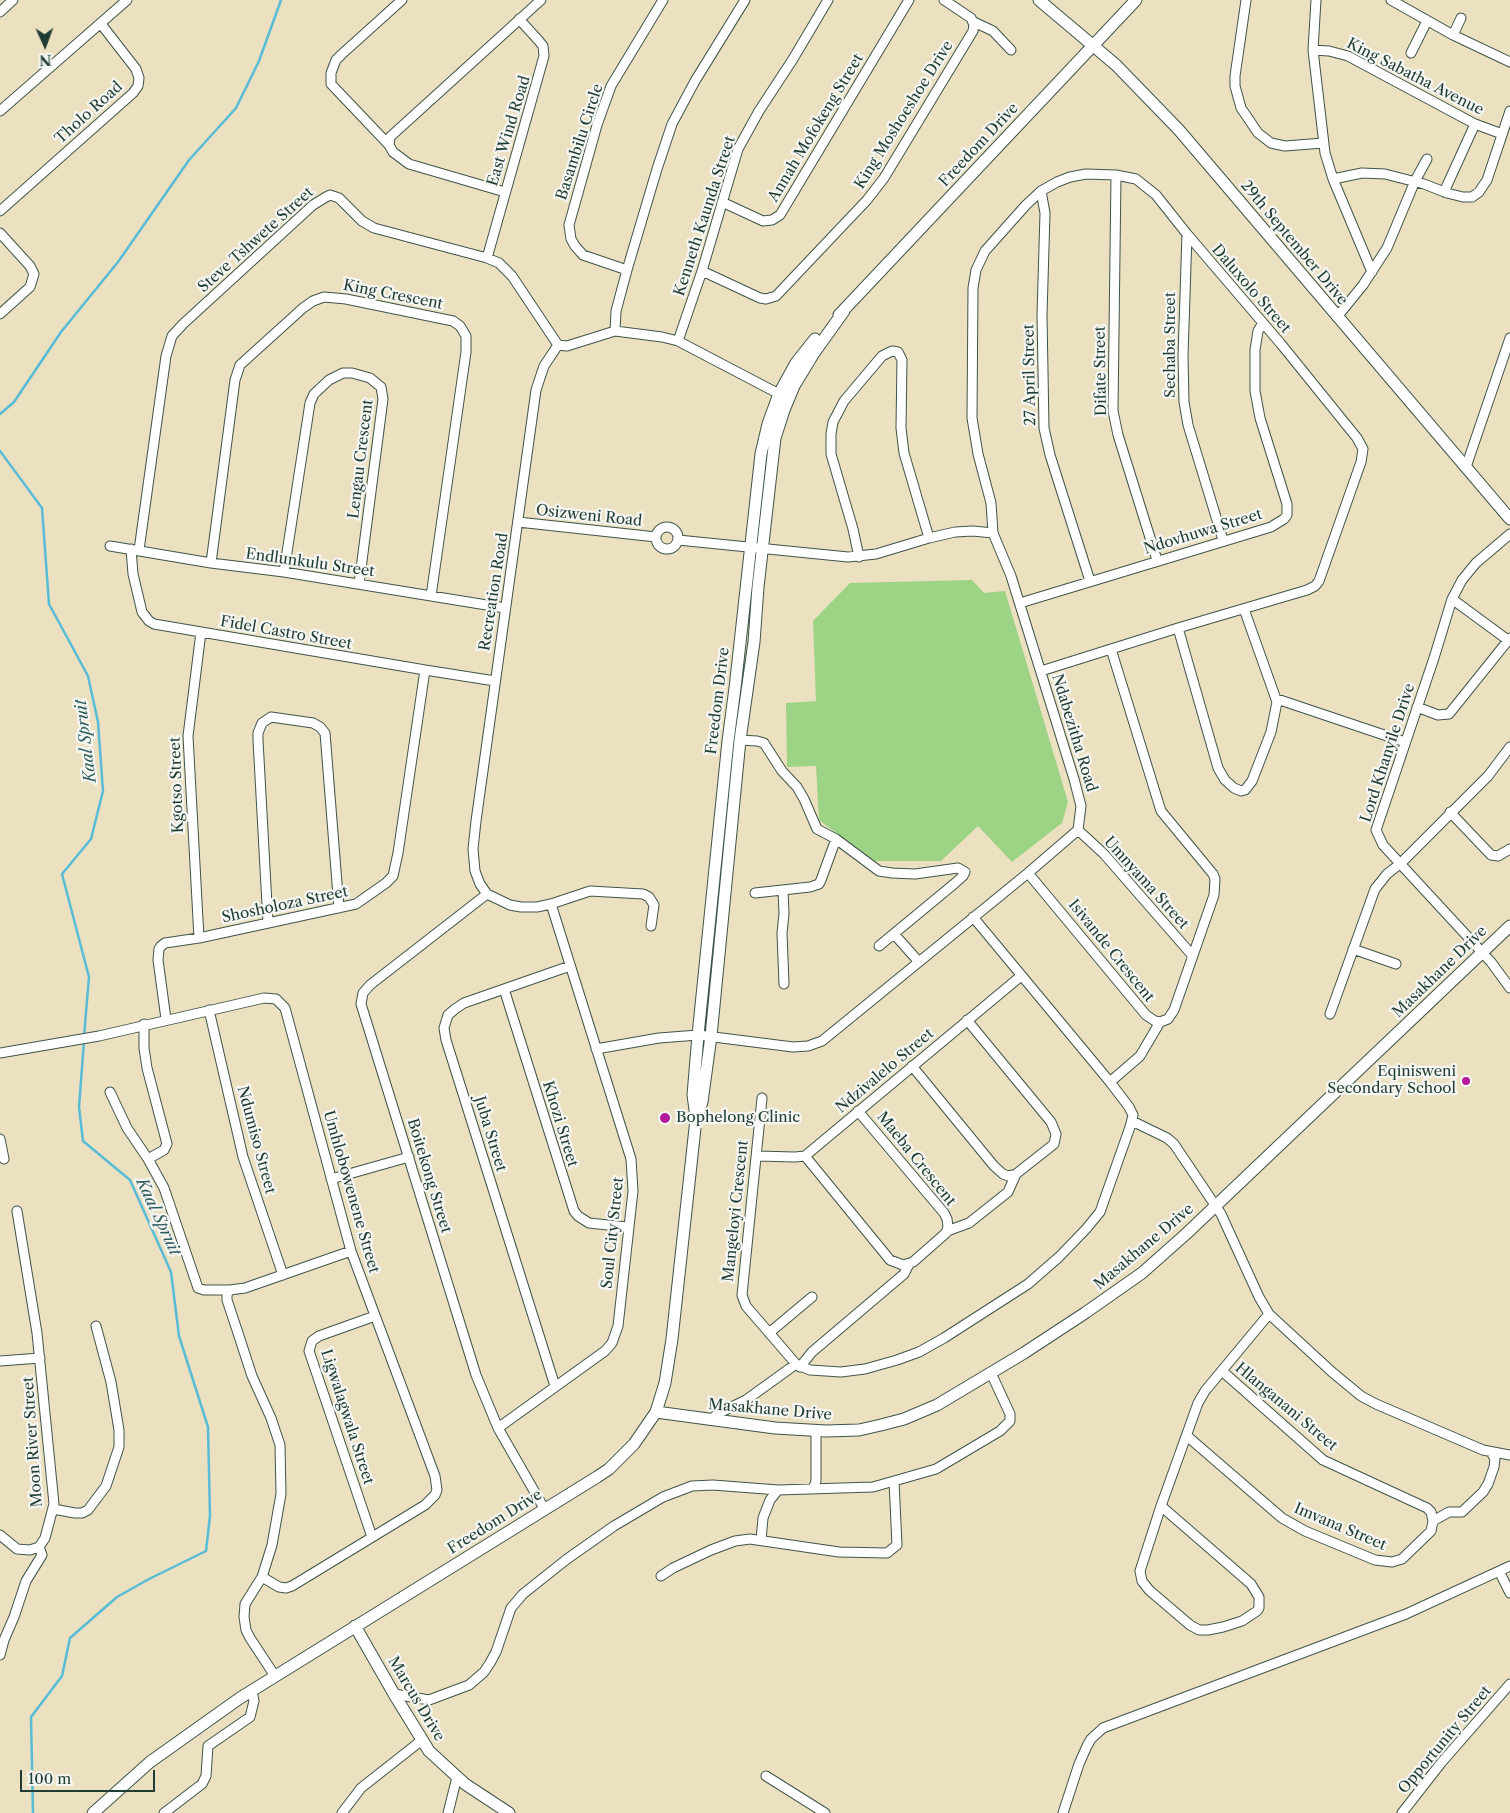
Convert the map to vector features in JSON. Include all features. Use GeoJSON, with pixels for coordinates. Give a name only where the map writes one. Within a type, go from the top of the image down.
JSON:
{"type":"FeatureCollection","features":[{"type":"Feature","properties":{"kind":"street"},"geometry":{"type":"LineString","coordinates":[[0,12],[13,0]]}},
{"type":"Feature","properties":{"kind":"street"},"geometry":{"type":"LineString","coordinates":[[0,111],[127,0]]}},
{"type":"Feature","properties":{"kind":"street"},"geometry":{"type":"LineString","coordinates":[[402,0],[336,60],[331,73],[331,84],[389,145],[393,152],[409,164],[505,192]]}},
{"type":"Feature","properties":{"kind":"street"},"geometry":{"type":"LineString","coordinates":[[389,145],[390,137],[540,0]]}},
{"type":"Feature","properties":{"kind":"street","name":"Basambilu Circle"},"geometry":{"type":"LineString","coordinates":[[627,270],[584,255],[578,251],[571,239],[569,225],[597,125],[611,86],[663,0]]}},
{"type":"Feature","properties":{"kind":"street"},"geometry":{"type":"LineString","coordinates":[[615,331],[616,311],[627,270],[656,169],[672,124],[745,0]]}},
{"type":"Feature","properties":{"kind":"street","name":"Kenneth Kaunda Street"},"geometry":{"type":"LineString","coordinates":[[678,341],[702,271],[738,149],[747,131],[828,0]]}},
{"type":"Feature","properties":{"kind":"street","name":"Annah Mofokeng Street"},"geometry":{"type":"LineString","coordinates":[[722,202],[763,221],[772,220],[780,215],[909,0]]}},
{"type":"Feature","properties":{"kind":"street"},"geometry":{"type":"LineString","coordinates":[[944,0],[969,16],[974,22],[990,29],[1011,50]]}},
{"type":"Feature","properties":{"kind":"street","name":"29th September Drive"},"geometry":{"type":"LineString","coordinates":[[1039,0],[1136,85],[1179,130],[1337,318],[1406,395],[1510,520]]}},
{"type":"Feature","properties":{"kind":"street","name":"Freedom Drive"},"geometry":{"type":"LineString","coordinates":[[696,1119],[693,1095],[698,1035],[728,742],[756,548],[787,377],[803,353],[829,323],[844,311],[1136,0]]}},
{"type":"Feature","properties":{"kind":"street"},"geometry":{"type":"LineString","coordinates":[[1246,0],[1235,76],[1241,108],[1258,133],[1271,143],[1292,146],[1324,143]]}},
{"type":"Feature","properties":{"kind":"street"},"geometry":{"type":"LineString","coordinates":[[1316,0],[1314,50],[1324,143],[1333,179],[1372,272]]}},
{"type":"Feature","properties":{"kind":"street"},"geometry":{"type":"LineString","coordinates":[[1391,0],[1453,35],[1510,62]]}},
{"type":"Feature","properties":{"kind":"street"},"geometry":{"type":"LineString","coordinates":[[1453,35],[1461,18]]}},
{"type":"Feature","properties":{"kind":"street","name":"East Wind Road"},"geometry":{"type":"LineString","coordinates":[[487,258],[544,56],[539,41],[519,19]]}},
{"type":"Feature","properties":{"kind":"street"},"geometry":{"type":"LineString","coordinates":[[1411,52],[1427,21]]}},
{"type":"Feature","properties":{"kind":"street","name":"King Moshoeshoe Drive"},"geometry":{"type":"LineString","coordinates":[[702,271],[760,298],[771,298],[780,293],[876,190],[971,35],[974,22]]}},
{"type":"Feature","properties":{"kind":"street","name":"Tholo Road"},"geometry":{"type":"LineString","coordinates":[[0,211],[134,92],[138,86],[139,78],[136,68],[100,24]]}},
{"type":"Feature","properties":{"kind":"street","name":"King Sabatha Avenue"},"geometry":{"type":"LineString","coordinates":[[1314,50],[1329,51],[1348,56],[1475,124],[1502,134]]}},
{"type":"Feature","properties":{"kind":"street"},"geometry":{"type":"LineString","coordinates":[[1333,179],[1353,174],[1374,173],[1468,197],[1479,192],[1487,180],[1510,111]]}},
{"type":"Feature","properties":{"kind":"street"},"geometry":{"type":"LineString","coordinates":[[1444,192],[1475,124]]}},
{"type":"Feature","properties":{"kind":"street"},"geometry":{"type":"LineString","coordinates":[[1337,318],[1372,272],[1393,235],[1415,182],[1427,159]]}},
{"type":"Feature","properties":{"kind":"street","name":"Daluxolo Street"},"geometry":{"type":"LineString","coordinates":[[993,533],[991,503],[978,454],[972,418],[974,277],[978,264],[985,251],[1026,205],[1041,191],[1057,182],[1086,174],[1116,174],[1136,179],[1156,195],[1357,438],[1363,449],[1361,462],[1319,581],[1307,590],[1041,671]]}},
{"type":"Feature","properties":{"kind":"street","name":"Difate Street"},"geometry":{"type":"LineString","coordinates":[[1116,174],[1113,411],[1118,435],[1157,560]]}},
{"type":"Feature","properties":{"kind":"street","name":"27 April Street"},"geometry":{"type":"LineString","coordinates":[[1041,191],[1045,214],[1042,315],[1044,428],[1050,455],[1090,581]]}},
{"type":"Feature","properties":{"kind":"street","name":"Steve Tshwete Street"},"geometry":{"type":"LineString","coordinates":[[135,549],[166,356],[172,336],[313,205],[326,196],[335,196],[342,200],[362,221],[374,228],[487,258],[499,263],[507,271],[558,345]]}},
{"type":"Feature","properties":{"kind":"street"},"geometry":{"type":"LineString","coordinates":[[0,233],[30,266],[34,274],[30,287],[0,314]]}},
{"type":"Feature","properties":{"kind":"street","name":"Sechaba Street"},"geometry":{"type":"LineString","coordinates":[[1187,234],[1183,356],[1184,402],[1188,425],[1223,540]]}},
{"type":"Feature","properties":{"kind":"street","name":"King Crescent"},"geometry":{"type":"LineString","coordinates":[[211,563],[235,380],[240,365],[313,301],[324,297],[346,299],[453,322],[460,326],[466,336],[466,352],[431,596]]}},
{"type":"Feature","properties":{"kind":"street","name":"Ndovhuwa Street"},"geometry":{"type":"LineString","coordinates":[[1020,603],[1276,524],[1284,519],[1288,510],[1286,499],[1260,418],[1256,398],[1255,350],[1258,332],[1263,323]]}},
{"type":"Feature","properties":{"kind":"street"},"geometry":{"type":"LineString","coordinates":[[558,345],[567,346],[615,331],[644,334],[678,341],[784,396]]}},
{"type":"Feature","properties":{"kind":"street"},"geometry":{"type":"LineString","coordinates":[[1466,467],[1510,338]]}},
{"type":"Feature","properties":{"kind":"street","name":"Recreation Road"},"geometry":{"type":"LineString","coordinates":[[487,894],[476,876],[474,849],[495,680],[536,390],[544,366],[558,345]]}},
{"type":"Feature","properties":{"kind":"street"},"geometry":{"type":"LineString","coordinates":[[859,557],[853,529],[831,454],[831,434],[833,422],[844,401],[882,356],[892,351],[898,352],[902,360],[901,428],[904,453],[929,538]]}},
{"type":"Feature","properties":{"kind":"street","name":"Lengau Crescent"},"geometry":{"type":"LineString","coordinates":[[284,572],[310,403],[314,394],[328,380],[343,373],[352,373],[370,378],[381,387],[383,399],[359,584]]}},
{"type":"Feature","properties":{"kind":"street","name":"Osizweni Road"},"geometry":{"type":"LineString","coordinates":[[518,522],[656,537]]}},
{"type":"Feature","properties":{"kind":"street"},"geometry":{"type":"LineString","coordinates":[[669,526],[676,531],[678,540],[674,547],[666,549],[658,545],[656,537],[660,529],[669,526]]}},
{"type":"Feature","properties":{"kind":"street"},"geometry":{"type":"LineString","coordinates":[[678,540],[836,557],[859,557],[876,554],[929,538],[965,531],[993,533]]}},
{"type":"Feature","properties":{"kind":"street","name":"Ndabezitha Road"},"geometry":{"type":"LineString","coordinates":[[993,533],[1007,565],[1020,603],[1079,796],[1081,813],[1078,830]]}},
{"type":"Feature","properties":{"kind":"street","name":"Lord Khanyile Drive"},"geometry":{"type":"LineString","coordinates":[[1510,534],[1471,569],[1462,580],[1452,599],[1376,830],[1380,842],[1483,952],[1510,988]]}},
{"type":"Feature","properties":{"kind":"street","name":"Endlunkulu Street"},"geometry":{"type":"LineString","coordinates":[[110,546],[505,608]]}},
{"type":"Feature","properties":{"kind":"street","name":"Freedom Drive"},"geometry":{"type":"LineString","coordinates":[[94,1813],[150,1762],[252,1691],[609,1469],[634,1444],[656,1412],[664,1384],[672,1339],[696,1119],[702,1102],[711,1036],[740,740],[754,642],[756,548]]}},
{"type":"Feature","properties":{"kind":"street","name":"Fidel Castro Street"},"geometry":{"type":"LineString","coordinates":[[135,549],[133,574],[144,617],[154,624],[495,680]]}},
{"type":"Feature","properties":{"kind":"street"},"geometry":{"type":"LineString","coordinates":[[1417,708],[1438,715],[1449,714],[1509,639],[1452,599]]}},
{"type":"Feature","properties":{"kind":"street"},"geometry":{"type":"LineString","coordinates":[[1178,628],[1218,768],[1225,780],[1238,790],[1245,790],[1252,781],[1271,732],[1277,699],[1244,609]]}},
{"type":"Feature","properties":{"kind":"street","name":"Kgotso Street"},"geometry":{"type":"LineString","coordinates":[[198,938],[188,736],[201,632]]}},
{"type":"Feature","properties":{"kind":"street","name":"Isivande Crescent"},"geometry":{"type":"LineString","coordinates":[[1028,873],[1146,1016],[1160,1022],[1165,1021],[1171,1016],[1214,894],[1215,879],[1213,874],[1161,811],[1111,649]]}},
{"type":"Feature","properties":{"kind":"street","name":"Shosholoza Street"},"geometry":{"type":"LineString","coordinates":[[166,1019],[158,960],[161,946],[166,943],[198,938],[356,904],[386,883],[395,872],[425,670]]}},
{"type":"Feature","properties":{"kind":"street"},"geometry":{"type":"LineString","coordinates":[[1277,699],[1405,742]]}},
{"type":"Feature","properties":{"kind":"street"},"geometry":{"type":"LineString","coordinates":[[268,923],[258,740],[262,723],[271,717],[313,723],[325,733],[338,908]]}},
{"type":"Feature","properties":{"kind":"street"},"geometry":{"type":"LineString","coordinates":[[740,740],[764,743],[782,771],[804,799],[817,829],[836,839],[870,865],[883,872],[915,874],[954,868],[961,868],[965,872],[964,876],[879,946]]}},
{"type":"Feature","properties":{"kind":"street"},"geometry":{"type":"LineString","coordinates":[[1330,1014],[1375,889],[1387,874],[1488,776],[1510,747]]}},
{"type":"Feature","properties":{"kind":"street"},"geometry":{"type":"LineString","coordinates":[[1450,812],[1491,855],[1498,856],[1510,849]]}},
{"type":"Feature","properties":{"kind":"street"},"geometry":{"type":"LineString","coordinates":[[596,1049],[659,1038],[698,1035],[793,1047],[815,1044],[828,1037],[1078,830]]}},
{"type":"Feature","properties":{"kind":"street","name":"Umnyama Street"},"geometry":{"type":"LineString","coordinates":[[1078,830],[1104,854],[1192,955]]}},
{"type":"Feature","properties":{"kind":"street"},"geometry":{"type":"LineString","coordinates":[[755,893],[810,887],[819,884],[836,839]]}},
{"type":"Feature","properties":{"kind":"street"},"geometry":{"type":"LineString","coordinates":[[783,890],[784,984]]}},
{"type":"Feature","properties":{"kind":"street"},"geometry":{"type":"LineString","coordinates":[[487,894],[510,905],[522,907],[537,907],[550,904],[590,891],[642,894],[649,897],[654,905],[651,926]]}},
{"type":"Feature","properties":{"kind":"street","name":"Boitekong Street"},"geometry":{"type":"LineString","coordinates":[[487,894],[370,985],[363,992],[361,1008],[476,1375],[498,1428],[545,1510]]}},
{"type":"Feature","properties":{"kind":"street","name":"Soul City Street"},"geometry":{"type":"LineString","coordinates":[[498,1428],[605,1351],[612,1343],[618,1326],[627,1227],[633,1190],[632,1166],[550,904]]}},
{"type":"Feature","properties":{"kind":"street"},"geometry":{"type":"LineString","coordinates":[[798,1365],[819,1371],[848,1371],[897,1360],[919,1352],[990,1310],[1028,1284],[1059,1257],[1100,1212],[1132,1122],[1131,1110],[973,917]]}},
{"type":"Feature","properties":{"kind":"street","name":"Masakhane Drive"},"geometry":{"type":"LineString","coordinates":[[656,1412],[710,1420],[816,1431],[859,1430],[904,1419],[933,1407],[991,1373],[1128,1284],[1216,1206],[1510,926]]}},
{"type":"Feature","properties":{"kind":"street"},"geometry":{"type":"LineString","coordinates":[[894,934],[919,962]]}},
{"type":"Feature","properties":{"kind":"street"},"geometry":{"type":"LineString","coordinates":[[1353,949],[1396,964]]}},
{"type":"Feature","properties":{"kind":"street","name":"Juba Street"},"geometry":{"type":"LineString","coordinates":[[555,1386],[444,1035],[446,1019],[464,1003],[570,966]]}},
{"type":"Feature","properties":{"kind":"street","name":"Ndzivalelo Street"},"geometry":{"type":"LineString","coordinates":[[804,1156],[1021,976]]}},
{"type":"Feature","properties":{"kind":"street","name":"Khozi Street"},"geometry":{"type":"LineString","coordinates":[[504,989],[574,1211],[589,1223],[627,1227]]}},
{"type":"Feature","properties":{"kind":"street","name":"Umhlobowenene Street"},"geometry":{"type":"LineString","coordinates":[[0,1053],[99,1036],[144,1024],[264,998],[276,999],[288,1016],[351,1251],[435,1476],[437,1490],[435,1495],[425,1505],[289,1587],[279,1587],[262,1577]]}},
{"type":"Feature","properties":{"kind":"street","name":"Ndumiso Street"},"geometry":{"type":"LineString","coordinates":[[209,1010],[243,1157],[283,1275]]}},
{"type":"Feature","properties":{"kind":"street"},"geometry":{"type":"LineString","coordinates":[[912,1066],[1000,1172],[1008,1176],[1016,1174],[1054,1144],[1056,1131],[1051,1122],[967,1020]]}},
{"type":"Feature","properties":{"kind":"street"},"geometry":{"type":"LineString","coordinates":[[1110,1082],[1140,1056],[1160,1022]]}},
{"type":"Feature","properties":{"kind":"street"},"geometry":{"type":"LineString","coordinates":[[144,1024],[144,1048],[167,1144],[164,1150],[148,1159]]}},
{"type":"Feature","properties":{"kind":"street"},"geometry":{"type":"LineString","coordinates":[[110,1092],[127,1128],[148,1159],[168,1199],[196,1286],[204,1290],[245,1288],[351,1251]]}},
{"type":"Feature","properties":{"kind":"street","name":"Mangeloyi Crescent"},"geometry":{"type":"LineString","coordinates":[[762,1098],[741,1291],[746,1306],[798,1365]]}},
{"type":"Feature","properties":{"kind":"street","name":"Maeba Crescent"},"geometry":{"type":"LineString","coordinates":[[710,1420],[719,1412],[746,1400],[798,1365],[904,1274],[909,1264],[928,1250],[947,1231],[948,1222],[944,1213],[858,1111]]}},
{"type":"Feature","properties":{"kind":"street"},"geometry":{"type":"LineString","coordinates":[[1132,1122],[1170,1140],[1223,1218],[1259,1297],[1269,1314],[1326,1366],[1361,1396],[1376,1404],[1491,1452],[1510,1455]]}},
{"type":"Feature","properties":{"kind":"street"},"geometry":{"type":"LineString","coordinates":[[0,1139],[4,1159]]}},
{"type":"Feature","properties":{"kind":"street"},"geometry":{"type":"LineString","coordinates":[[756,1156],[804,1156],[890,1260],[897,1264],[909,1264]]}},
{"type":"Feature","properties":{"kind":"street"},"geometry":{"type":"LineString","coordinates":[[331,1179],[409,1157]]}},
{"type":"Feature","properties":{"kind":"street"},"geometry":{"type":"LineString","coordinates":[[947,1231],[969,1223],[1008,1192],[1016,1174]]}},
{"type":"Feature","properties":{"kind":"street"},"geometry":{"type":"LineString","coordinates":[[17,1211],[40,1358]]}},
{"type":"Feature","properties":{"kind":"street"},"geometry":{"type":"LineString","coordinates":[[230,1290],[227,1294],[236,1330],[280,1445],[280,1501],[270,1553],[262,1577],[245,1604],[244,1617],[246,1630],[250,1638],[276,1676]]}},
{"type":"Feature","properties":{"kind":"street"},"geometry":{"type":"LineString","coordinates":[[769,1333],[812,1297]]}},
{"type":"Feature","properties":{"kind":"street"},"geometry":{"type":"LineString","coordinates":[[1161,1506],[1251,1584],[1258,1592],[1259,1608],[1257,1611],[1242,1621],[1223,1627],[1199,1630],[1144,1584],[1140,1571],[1161,1506],[1202,1396],[1269,1314]]}},
{"type":"Feature","properties":{"kind":"street","name":"Ligwalagwala Street"},"geometry":{"type":"LineString","coordinates":[[372,1537],[309,1351],[312,1342],[320,1336],[375,1316]]}},
{"type":"Feature","properties":{"kind":"street"},"geometry":{"type":"LineString","coordinates":[[53,1509],[75,1513],[82,1513],[88,1510],[106,1486],[119,1446],[119,1430],[111,1382],[96,1326]]}},
{"type":"Feature","properties":{"kind":"street","name":"Moon River Street"},"geometry":{"type":"LineString","coordinates":[[0,1361],[40,1358],[53,1509],[45,1538],[39,1547],[42,1555],[26,1581],[0,1655]]}},
{"type":"Feature","properties":{"kind":"street","name":"Hlanganani Street"},"geometry":{"type":"LineString","coordinates":[[1222,1371],[1321,1458],[1423,1505],[1431,1512],[1433,1521]]}},
{"type":"Feature","properties":{"kind":"street"},"geometry":{"type":"LineString","coordinates":[[394,1694],[429,1700],[469,1685],[484,1672],[490,1663],[496,1652],[511,1608],[523,1594],[567,1559],[614,1526],[663,1497],[692,1486],[713,1485],[778,1490],[873,1487],[936,1468],[986,1440],[1008,1424],[1010,1414],[991,1373]]}},
{"type":"Feature","properties":{"kind":"street"},"geometry":{"type":"LineString","coordinates":[[814,1489],[816,1481],[816,1431]]}},
{"type":"Feature","properties":{"kind":"street","name":"Imvana Street"},"geometry":{"type":"LineString","coordinates":[[1187,1436],[1282,1518],[1305,1531],[1374,1560],[1392,1562],[1402,1559],[1428,1534],[1432,1528],[1433,1521]]}},
{"type":"Feature","properties":{"kind":"street"},"geometry":{"type":"LineString","coordinates":[[1433,1521],[1449,1512],[1462,1512],[1483,1492],[1494,1467],[1495,1458],[1491,1452]]}},
{"type":"Feature","properties":{"kind":"street"},"geometry":{"type":"LineString","coordinates":[[661,1576],[673,1568],[735,1541],[750,1539],[839,1552],[887,1553],[897,1545],[894,1481]]}},
{"type":"Feature","properties":{"kind":"street"},"geometry":{"type":"LineString","coordinates":[[761,1540],[763,1518],[770,1500],[778,1490]]}},
{"type":"Feature","properties":{"kind":"street"},"geometry":{"type":"LineString","coordinates":[[0,1535],[17,1549],[30,1550],[39,1547]]}},
{"type":"Feature","properties":{"kind":"street"},"geometry":{"type":"LineString","coordinates":[[1063,1813],[1087,1746],[1091,1739],[1103,1728],[1406,1614],[1510,1566]]}},
{"type":"Feature","properties":{"kind":"street"},"geometry":{"type":"LineString","coordinates":[[1499,1571],[1510,1593]]}},
{"type":"Feature","properties":{"kind":"street","name":"Marcus Drive"},"geometry":{"type":"LineString","coordinates":[[355,1626],[429,1751],[496,1809],[509,1813]]}},
{"type":"Feature","properties":{"kind":"street","name":"Opportunity Street"},"geometry":{"type":"LineString","coordinates":[[1402,1813],[1441,1763],[1510,1684]]}},
{"type":"Feature","properties":{"kind":"street"},"geometry":{"type":"LineString","coordinates":[[164,1813],[205,1780],[208,1746],[250,1717],[254,1701],[252,1691]]}},
{"type":"Feature","properties":{"kind":"street"},"geometry":{"type":"LineString","coordinates":[[342,1813],[361,1788],[422,1740]]}},
{"type":"Feature","properties":{"kind":"street"},"geometry":{"type":"LineString","coordinates":[[766,1776],[825,1813]]}},
{"type":"Feature","properties":{"kind":"street"},"geometry":{"type":"LineString","coordinates":[[448,1813],[457,1777]]}},
{"type":"Feature","properties":{"kind":"green space"},"geometry":{"type":"Polygon","coordinates":[[[972,580],[984,593],[1005,591],[1068,802],[1062,823],[1012,862],[978,826],[941,861],[873,861],[819,820],[816,766],[787,767],[786,703],[816,701],[813,621],[850,583],[972,580]]]}},
{"type":"Feature","properties":{"kind":"waterway"},"geometry":{"type":"LineString","coordinates":[[0,414],[14,402],[61,332],[118,262],[189,160],[236,108],[259,61],[281,0]]}},
{"type":"Feature","properties":{"kind":"waterway","name":"Kaal Spruit"},"geometry":{"type":"LineString","coordinates":[[0,451],[42,508],[49,604],[88,676],[98,722],[103,791],[91,839],[62,874],[89,977],[84,1036]]}},
{"type":"Feature","properties":{"kind":"waterway","name":"Kaal Spruit"},"geometry":{"type":"LineString","coordinates":[[33,1813],[31,1717],[62,1676],[70,1638],[117,1597],[206,1551],[210,1516],[208,1427],[179,1336],[171,1272],[130,1180],[83,1141],[79,1107],[84,1041]]}},
{"type":"Feature","properties":{"kind":"place","name":"Eqinisweni Secondary School"},"geometry":{"type":"Point","coordinates":[1466,1081]}},
{"type":"Feature","properties":{"kind":"place","name":"Bophelong Clinic"},"geometry":{"type":"Point","coordinates":[665,1118]}}]}
